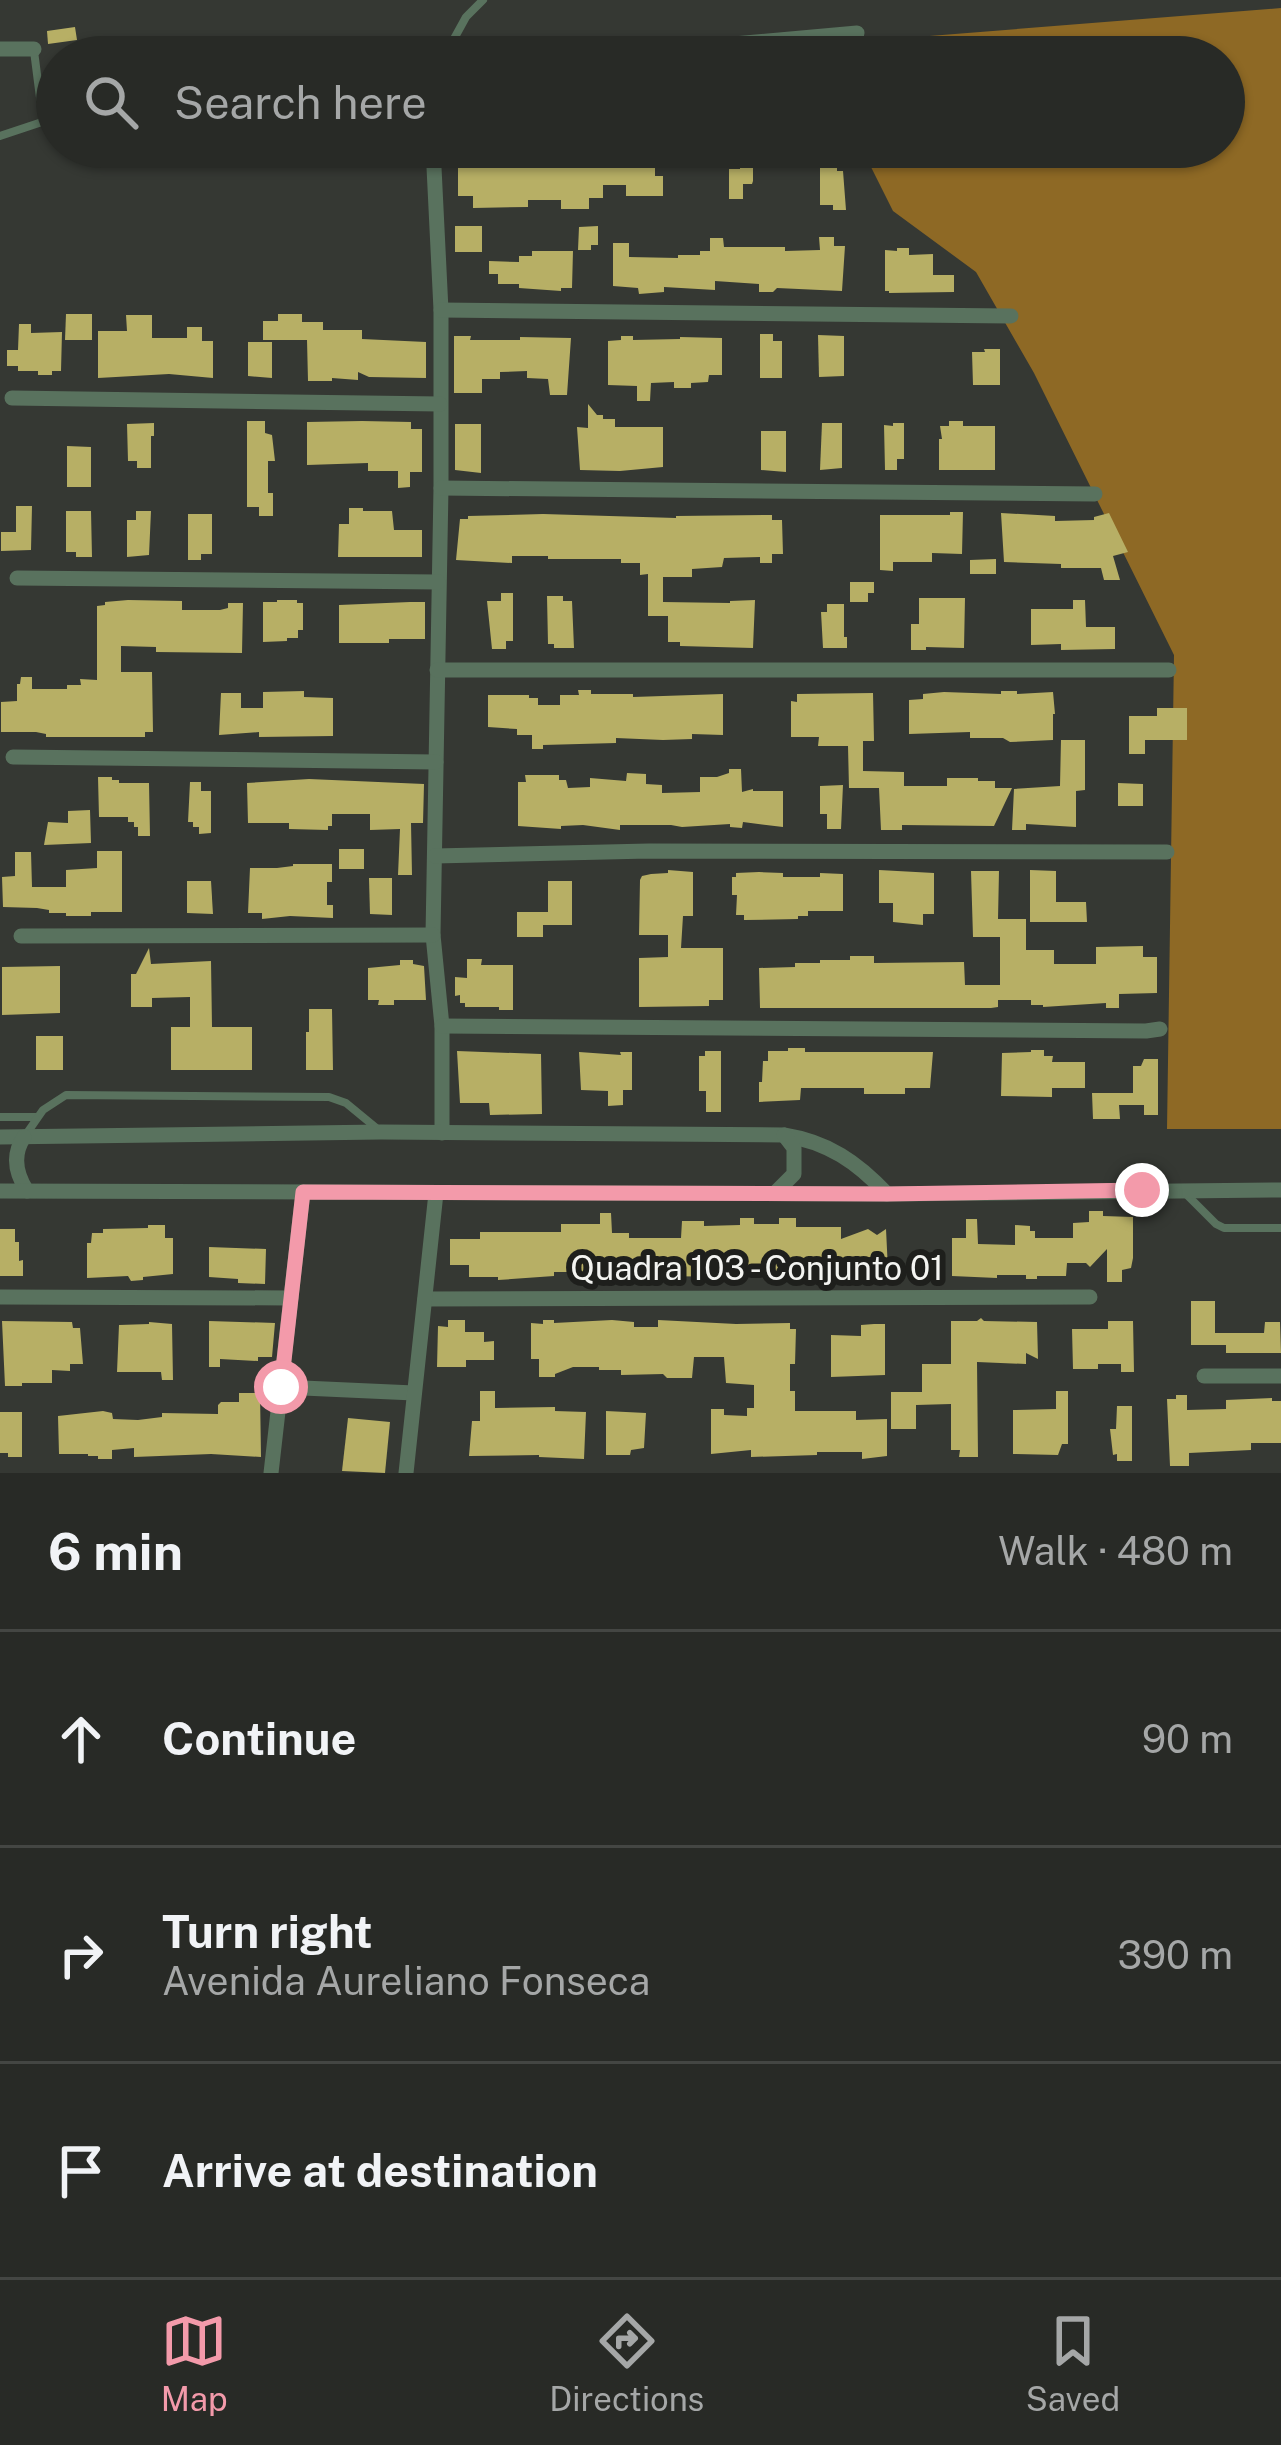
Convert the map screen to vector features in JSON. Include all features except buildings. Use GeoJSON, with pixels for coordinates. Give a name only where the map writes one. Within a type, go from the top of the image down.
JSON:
{"type":"FeatureCollection","features":[{"type":"Feature","properties":{"kind":"street"},"geometry":{"type":"LineString","coordinates":[[814,36],[857,32]]}},
{"type":"Feature","properties":{"kind":"street"},"geometry":{"type":"LineString","coordinates":[[0,49],[34,49]]}},
{"type":"Feature","properties":{"kind":"street"},"geometry":{"type":"LineString","coordinates":[[434,168],[441,310],[441,488],[433,935],[442,1026],[442,1133]]}},
{"type":"Feature","properties":{"kind":"street"},"geometry":{"type":"LineString","coordinates":[[441,310],[1011,316]]}},
{"type":"Feature","properties":{"kind":"street"},"geometry":{"type":"LineString","coordinates":[[12,398],[440,404]]}},
{"type":"Feature","properties":{"kind":"street"},"geometry":{"type":"LineString","coordinates":[[441,488],[1095,494]]}},
{"type":"Feature","properties":{"kind":"street"},"geometry":{"type":"LineString","coordinates":[[17,578],[438,582]]}},
{"type":"Feature","properties":{"kind":"street"},"geometry":{"type":"LineString","coordinates":[[437,670],[1169,670]]}},
{"type":"Feature","properties":{"kind":"street"},"geometry":{"type":"LineString","coordinates":[[13,757],[436,762]]}},
{"type":"Feature","properties":{"kind":"street"},"geometry":{"type":"LineString","coordinates":[[435,856],[649,851],[1167,852]]}},
{"type":"Feature","properties":{"kind":"street"},"geometry":{"type":"LineString","coordinates":[[21,936],[433,935]]}},
{"type":"Feature","properties":{"kind":"street"},"geometry":{"type":"LineString","coordinates":[[442,1026],[1160,1029]]}},
{"type":"Feature","properties":{"kind":"street"},"geometry":{"type":"LineString","coordinates":[[0,1137],[381,1132],[784,1135],[823,1144],[887,1194]]}},
{"type":"Feature","properties":{"kind":"street"},"geometry":{"type":"LineString","coordinates":[[775,1193],[794,1174],[794,1148],[784,1135]]}},
{"type":"Feature","properties":{"kind":"street"},"geometry":{"type":"LineString","coordinates":[[24,1137],[16,1163],[27,1191]]}},
{"type":"Feature","properties":{"kind":"street"},"geometry":{"type":"LineString","coordinates":[[0,1191],[887,1194],[1281,1190]]}},
{"type":"Feature","properties":{"kind":"street"},"geometry":{"type":"LineString","coordinates":[[272,1473],[303,1192]]}},
{"type":"Feature","properties":{"kind":"street"},"geometry":{"type":"LineString","coordinates":[[406,1473],[436,1193]]}},
{"type":"Feature","properties":{"kind":"street"},"geometry":{"type":"LineString","coordinates":[[0,1297],[291,1298]]}},
{"type":"Feature","properties":{"kind":"street","name":"Quadra 103 - Conjunto 01"},"geometry":{"type":"LineString","coordinates":[[425,1298],[1090,1297]]}},
{"type":"Feature","properties":{"kind":"street"},"geometry":{"type":"LineString","coordinates":[[1204,1376],[1281,1376]]}},
{"type":"Feature","properties":{"kind":"street"},"geometry":{"type":"LineString","coordinates":[[281,1387],[414,1393]]}},
{"type":"Feature","properties":{"kind":"lane"},"geometry":{"type":"LineString","coordinates":[[455,36],[466,16],[483,0]]}},
{"type":"Feature","properties":{"kind":"lane"},"geometry":{"type":"LineString","coordinates":[[34,49],[36,65]]}},
{"type":"Feature","properties":{"kind":"lane"},"geometry":{"type":"LineString","coordinates":[[0,136],[36,123]]}},
{"type":"Feature","properties":{"kind":"lane"},"geometry":{"type":"LineString","coordinates":[[24,1137],[52,1102],[66,1095],[329,1096],[346,1103],[381,1132]]}},
{"type":"Feature","properties":{"kind":"lane"},"geometry":{"type":"LineString","coordinates":[[0,1117],[38,1117]]}},
{"type":"Feature","properties":{"kind":"lane"},"geometry":{"type":"LineString","coordinates":[[1182,1190],[1224,1228],[1281,1228]]}},
{"type":"Feature","properties":{"kind":"shaded area"},"geometry":{"type":"Polygon","coordinates":[[[1281,8],[1281,1129],[1167,1129],[1174,655],[1034,373],[976,272],[893,211],[872,168],[1245,168],[1245,36],[929,36],[1281,8]]]}},
{"type":"Feature","properties":{"kind":"route"},"geometry":{"type":"LineString","coordinates":[[281,1387],[303,1192],[1142,1190]]}}]}
